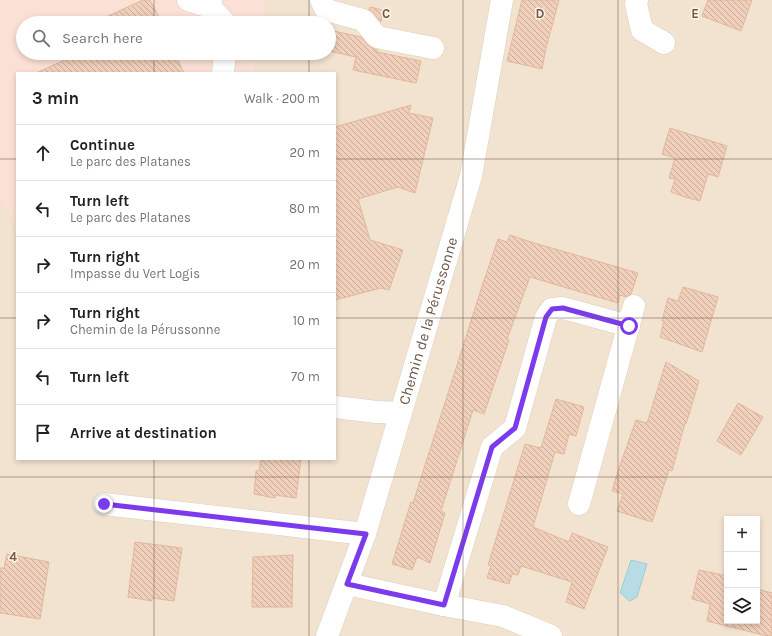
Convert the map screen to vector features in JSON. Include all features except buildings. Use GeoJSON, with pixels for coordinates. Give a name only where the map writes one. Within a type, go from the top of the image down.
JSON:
{"type":"FeatureCollection","features":[{"type":"Feature","properties":{"kind":"street"},"geometry":{"type":"LineString","coordinates":[[188,0],[210,3],[220,16]]}},
{"type":"Feature","properties":{"kind":"street"},"geometry":{"type":"LineString","coordinates":[[321,0],[326,10],[363,20],[377,38],[432,48]]}},
{"type":"Feature","properties":{"kind":"street","name":"Chemin de la Pérussonne"},"geometry":{"type":"LineString","coordinates":[[327,636],[366,534],[471,176],[502,0]]}},
{"type":"Feature","properties":{"kind":"street"},"geometry":{"type":"LineString","coordinates":[[637,0],[636,4],[642,30],[664,43]]}},
{"type":"Feature","properties":{"kind":"street"},"geometry":{"type":"LineString","coordinates":[[223,72],[224,60]]}},
{"type":"Feature","properties":{"kind":"street"},"geometry":{"type":"LineString","coordinates":[[444,605],[492,447],[515,428],[546,317],[552,309],[563,308],[631,316],[580,504]]}},
{"type":"Feature","properties":{"kind":"street"},"geometry":{"type":"LineString","coordinates":[[336,407],[401,413]]}},
{"type":"Feature","properties":{"kind":"street"},"geometry":{"type":"LineString","coordinates":[[104,504],[366,534]]}},
{"type":"Feature","properties":{"kind":"street"},"geometry":{"type":"LineString","coordinates":[[347,584],[503,616],[551,636]]}},
{"type":"Feature","properties":{"kind":"shaded area"},"geometry":{"type":"Polygon","coordinates":[[[0,0],[772,0],[772,636],[0,636],[0,0]]]}},
{"type":"Feature","properties":{"kind":"shaded area"},"geometry":{"type":"Polygon","coordinates":[[[0,0],[265,0],[262,16],[16,16],[16,60],[255,60],[253,72],[16,72],[16,226],[0,194],[0,0]]]}},
{"type":"Feature","properties":{"kind":"water"},"geometry":{"type":"Polygon","coordinates":[[[631,560],[647,564],[637,597],[630,601],[620,593],[631,560]]]}},
{"type":"Feature","properties":{"kind":"route"},"geometry":{"type":"LineString","coordinates":[[104,504],[366,534],[347,584],[444,605],[492,447],[515,428],[546,317],[552,309],[563,308],[629,326]]}}]}
